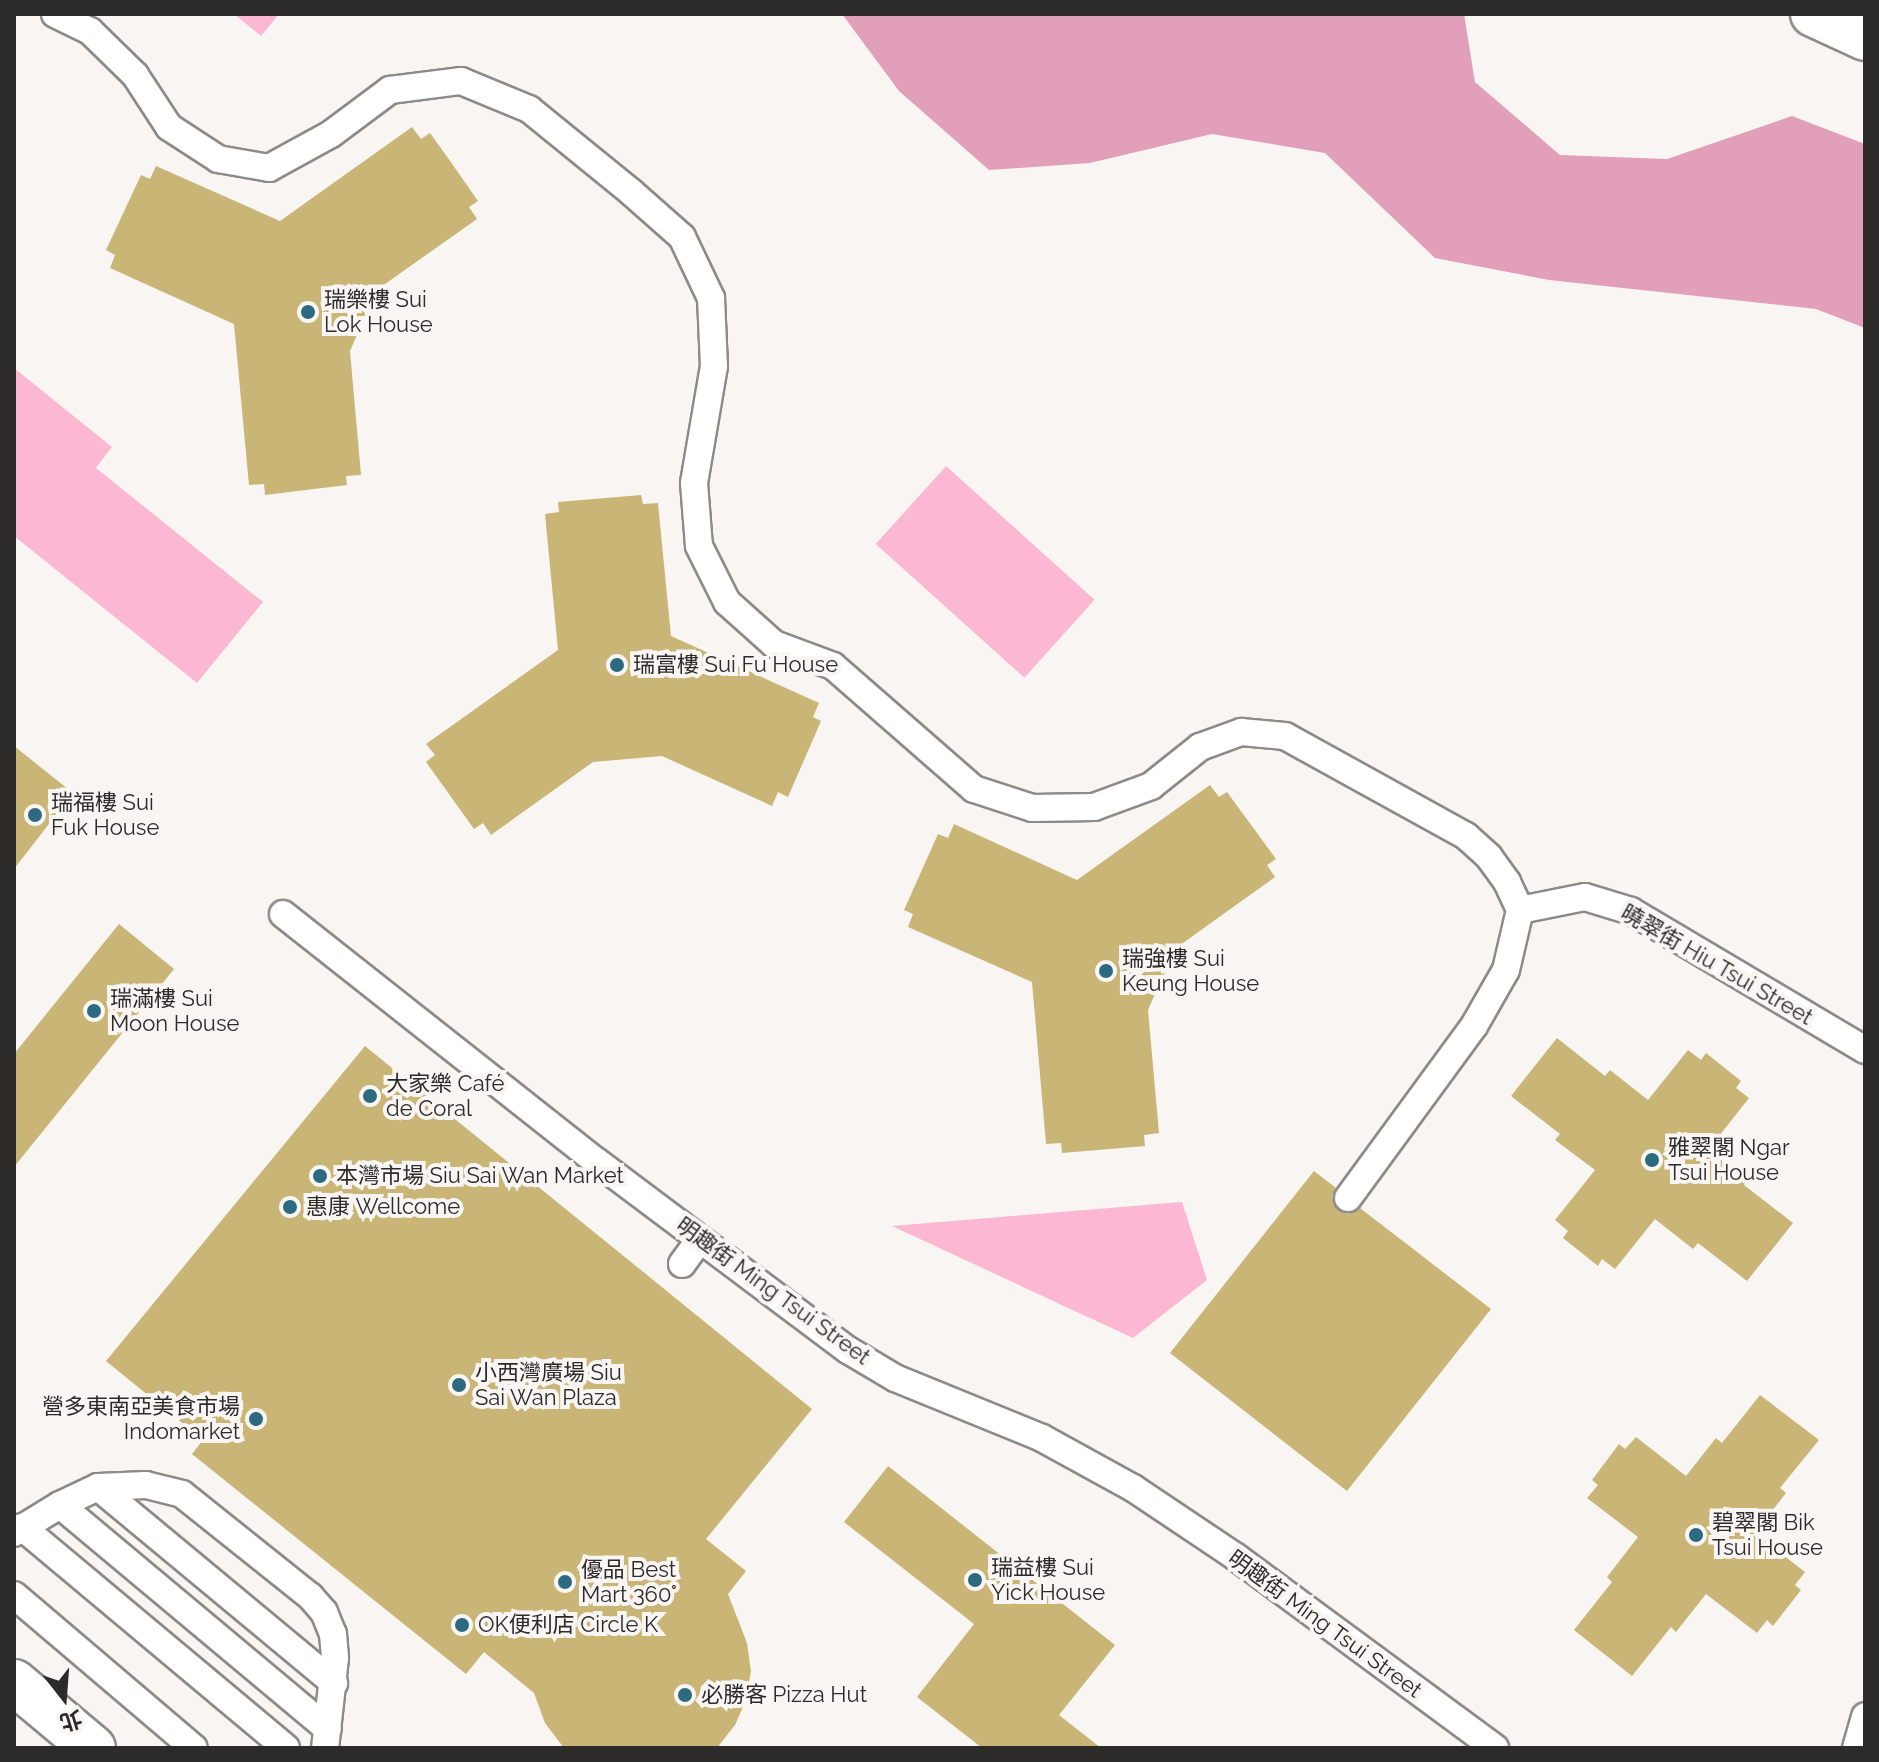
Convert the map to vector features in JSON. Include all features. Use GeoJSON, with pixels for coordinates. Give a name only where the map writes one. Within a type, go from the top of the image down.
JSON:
{"type":"FeatureCollection","features":[{"type":"Feature","properties":{"kind":"main road"},"geometry":{"type":"LineString","coordinates":[[1813,14],[1865,38]]}},
{"type":"Feature","properties":{"kind":"main road"},"geometry":{"type":"LineString","coordinates":[[14,1682],[93,1748]]}},
{"type":"Feature","properties":{"kind":"lane"},"geometry":{"type":"LineString","coordinates":[[55,14],[90,31],[135,75],[169,127],[218,159],[269,168],[331,134],[390,90],[461,81],[529,109],[631,192],[682,237],[711,298],[714,366],[694,483],[699,546],[727,602],[774,644],[833,666],[974,789],[1032,808],[1094,807],[1151,786],[1200,747],[1241,732],[1285,736],[1466,836],[1489,857],[1507,882],[1520,910],[1506,970],[1474,1026],[1348,1198]]}},
{"type":"Feature","properties":{"kind":"lane","name":"曉翠街 Hiu Tsui Street"},"geometry":{"type":"LineString","coordinates":[[1520,910],[1585,897],[1631,911],[1865,1050]]}},
{"type":"Feature","properties":{"kind":"lane","name":"明趣街 Ming Tsui Street"},"geometry":{"type":"LineString","coordinates":[[283,914],[700,1239],[871,1364],[909,1384],[1042,1438],[1133,1488],[1236,1557],[1495,1748]]}},
{"type":"Feature","properties":{"kind":"lane"},"geometry":{"type":"LineString","coordinates":[[682,1264],[700,1239]]}},
{"type":"Feature","properties":{"kind":"lane"},"geometry":{"type":"LineString","coordinates":[[286,1748],[18,1530],[98,1487],[146,1485],[182,1494],[310,1596],[324,1612],[333,1634],[334,1683],[326,1738]]}},
{"type":"Feature","properties":{"kind":"lane"},"geometry":{"type":"LineString","coordinates":[[98,1487],[334,1683]]}},
{"type":"Feature","properties":{"kind":"lane"},"geometry":{"type":"LineString","coordinates":[[60,1505],[326,1738]]}},
{"type":"Feature","properties":{"kind":"lane"},"geometry":{"type":"LineString","coordinates":[[14,1595],[194,1748]]}},
{"type":"Feature","properties":{"kind":"lane"},"geometry":{"type":"LineString","coordinates":[[1856,1748],[1865,1716]]}},
{"type":"Feature","properties":{"kind":"shaded area"},"geometry":{"type":"Polygon","coordinates":[[[234,14],[279,14],[261,36],[234,14]]]}},
{"type":"Feature","properties":{"kind":"shaded area"},"geometry":{"type":"Polygon","coordinates":[[[842,14],[1464,14],[1475,82],[1560,155],[1667,159],[1792,116],[1865,144],[1865,328],[1816,309],[1549,280],[1435,258],[1325,153],[1212,134],[1090,163],[989,170],[899,91],[842,14]]]}},
{"type":"Feature","properties":{"kind":"shaded area"},"geometry":{"type":"Polygon","coordinates":[[[14,368],[112,447],[96,468],[263,602],[197,683],[14,536],[14,368]]]}},
{"type":"Feature","properties":{"kind":"shaded area"},"geometry":{"type":"Polygon","coordinates":[[[946,466],[1095,600],[1024,678],[876,544],[946,466]]]}},
{"type":"Feature","properties":{"kind":"shaded area"},"geometry":{"type":"Polygon","coordinates":[[[1182,1202],[1207,1280],[1133,1338],[892,1226],[1182,1202]]]}},
{"type":"Feature","properties":{"kind":"building","name":"瑞樂樓 Sui Lok House"},"geometry":{"type":"Polygon","coordinates":[[[412,127],[421,139],[430,133],[448,158],[478,201],[469,207],[477,219],[378,289],[366,314],[350,351],[361,475],[346,476],[347,485],[265,495],[264,484],[249,485],[234,324],[110,268],[115,255],[106,250],[141,175],[150,179],[156,166],[280,221],[412,127]]]}},
{"type":"Feature","properties":{"kind":"building","name":"瑞富樓 Sui Fu House"},"geometry":{"type":"Polygon","coordinates":[[[641,495],[643,504],[658,503],[671,636],[819,703],[813,717],[821,721],[788,797],[778,792],[772,806],[662,756],[593,762],[491,835],[483,823],[474,829],[426,762],[435,755],[426,744],[558,650],[545,514],[559,512],[558,502],[641,495]]]}},
{"type":"Feature","properties":{"kind":"building","name":"瑞福樓 Sui Fuk House"},"geometry":{"type":"Polygon","coordinates":[[[14,746],[73,793],[14,869],[14,746]]]}},
{"type":"Feature","properties":{"kind":"building","name":"瑞強樓 Sui Keung House"},"geometry":{"type":"Polygon","coordinates":[[[1210,785],[1219,797],[1227,792],[1276,859],[1267,865],[1275,877],[1176,948],[1158,987],[1148,1010],[1159,1133],[1144,1135],[1145,1146],[1062,1153],[1061,1143],[1046,1144],[1032,982],[908,927],[913,914],[904,910],[938,834],[948,838],[954,824],[1077,880],[1210,785]]]}},
{"type":"Feature","properties":{"kind":"building","name":"瑞滿樓 Sui Moon House"},"geometry":{"type":"Polygon","coordinates":[[[119,924],[174,969],[14,1167],[14,1054],[119,924]]]}},
{"type":"Feature","properties":{"kind":"building","name":"雅翠閣 Ngar Tsui House"},"geometry":{"type":"Polygon","coordinates":[[[1557,1038],[1605,1076],[1610,1070],[1648,1100],[1688,1050],[1701,1060],[1706,1053],[1741,1081],[1736,1088],[1749,1098],[1709,1149],[1749,1179],[1744,1185],[1793,1223],[1747,1281],[1698,1243],[1693,1249],[1655,1219],[1615,1269],[1602,1259],[1598,1266],[1563,1238],[1568,1231],[1555,1220],[1595,1170],[1555,1140],[1560,1134],[1511,1096],[1557,1038]]]}},
{"type":"Feature","properties":{"kind":"building","name":"小西灣廣場 Siu Sai Wan Plaza"},"geometry":{"type":"Polygon","coordinates":[[[365,1046],[812,1409],[706,1539],[746,1571],[728,1594],[747,1643],[751,1671],[746,1700],[735,1725],[717,1748],[564,1748],[545,1723],[534,1693],[484,1652],[466,1674],[192,1454],[203,1440],[106,1361],[365,1046]]]}},
{"type":"Feature","properties":{"kind":"building"},"geometry":{"type":"Polygon","coordinates":[[[1314,1171],[1336,1188],[1332,1197],[1338,1210],[1347,1214],[1360,1208],[1491,1309],[1347,1491],[1170,1353],[1314,1171]]]}},
{"type":"Feature","properties":{"kind":"building","name":"碧翠閣 Bik Tsui House"},"geometry":{"type":"Polygon","coordinates":[[[1760,1395],[1819,1440],[1780,1488],[1786,1493],[1755,1533],[1805,1572],[1795,1585],[1801,1590],[1773,1626],[1767,1620],[1757,1633],[1706,1594],[1676,1632],[1671,1627],[1632,1676],[1574,1630],[1612,1582],[1607,1577],[1638,1537],[1587,1498],[1598,1485],[1592,1480],[1619,1444],[1625,1449],[1636,1437],[1686,1476],[1716,1438],[1722,1443],[1760,1395]]]}},
{"type":"Feature","properties":{"kind":"building","name":"瑞益樓 Sui Yick House"},"geometry":{"type":"Polygon","coordinates":[[[888,1466],[1115,1645],[1059,1715],[1101,1748],[982,1748],[917,1697],[974,1624],[844,1522],[888,1466]]]}},
{"type":"Feature","properties":{"kind":"place","name":"瑞樂樓 Sui Lok House"},"geometry":{"type":"Point","coordinates":[308,312]}},
{"type":"Feature","properties":{"kind":"place","name":"瑞富樓 Sui Fu House"},"geometry":{"type":"Point","coordinates":[617,665]}},
{"type":"Feature","properties":{"kind":"place","name":"瑞福樓 Sui Fuk House"},"geometry":{"type":"Point","coordinates":[35,815]}},
{"type":"Feature","properties":{"kind":"place","name":"瑞強樓 Sui Keung House"},"geometry":{"type":"Point","coordinates":[1106,971]}},
{"type":"Feature","properties":{"kind":"place","name":"瑞滿樓 Sui Moon House"},"geometry":{"type":"Point","coordinates":[94,1011]}},
{"type":"Feature","properties":{"kind":"place","name":"大家樂 Café de Coral"},"geometry":{"type":"Point","coordinates":[370,1096]}},
{"type":"Feature","properties":{"kind":"place","name":"雅翠閣 Ngar Tsui House"},"geometry":{"type":"Point","coordinates":[1652,1160]}},
{"type":"Feature","properties":{"kind":"place","name":"本灣市場 Siu Sai Wan Market"},"geometry":{"type":"Point","coordinates":[320,1176]}},
{"type":"Feature","properties":{"kind":"place","name":"惠康 Wellcome"},"geometry":{"type":"Point","coordinates":[290,1207]}},
{"type":"Feature","properties":{"kind":"place","name":"小西灣廣場 Siu Sai Wan Plaza"},"geometry":{"type":"Point","coordinates":[459,1385]}},
{"type":"Feature","properties":{"kind":"place","name":"營多東南亞美食市場 Indomarket"},"geometry":{"type":"Point","coordinates":[256,1419]}},
{"type":"Feature","properties":{"kind":"place","name":"碧翠閣 Bik Tsui House"},"geometry":{"type":"Point","coordinates":[1696,1535]}},
{"type":"Feature","properties":{"kind":"place","name":"瑞益樓 Sui Yick House"},"geometry":{"type":"Point","coordinates":[975,1580]}},
{"type":"Feature","properties":{"kind":"place","name":"優品 Best Mart 360°"},"geometry":{"type":"Point","coordinates":[565,1582]}},
{"type":"Feature","properties":{"kind":"place","name":"OK便利店 Circle K"},"geometry":{"type":"Point","coordinates":[462,1625]}},
{"type":"Feature","properties":{"kind":"place","name":"必勝客 Pizza Hut"},"geometry":{"type":"Point","coordinates":[685,1695]}}]}
